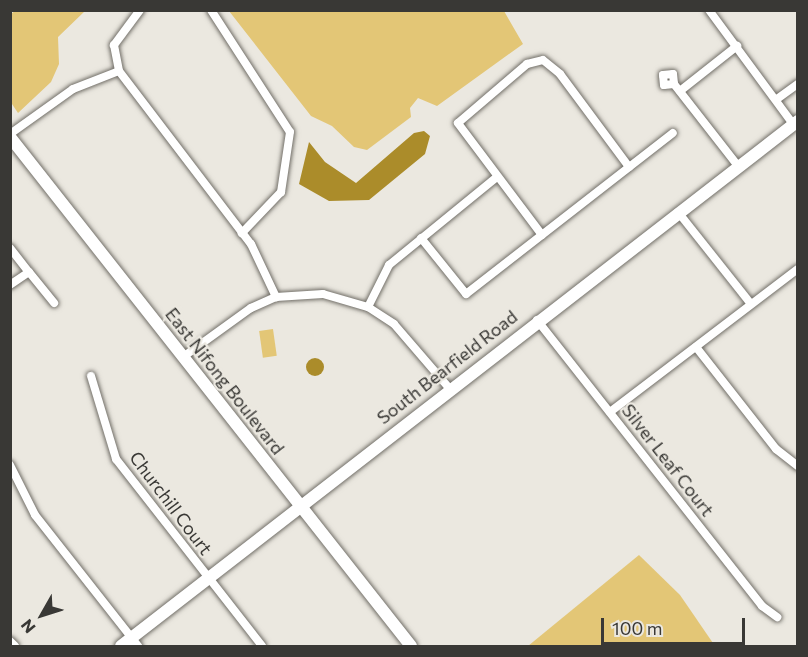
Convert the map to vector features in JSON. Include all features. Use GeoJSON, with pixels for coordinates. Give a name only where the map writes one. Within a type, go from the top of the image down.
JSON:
{"type":"FeatureCollection","features":[{"type":"Feature","properties":{"kind":"street"},"geometry":{"type":"LineString","coordinates":[[140,10],[114,45],[119,71],[262,260],[276,297]]}},
{"type":"Feature","properties":{"kind":"street"},"geometry":{"type":"LineString","coordinates":[[211,10],[290,132],[281,192],[242,233]]}},
{"type":"Feature","properties":{"kind":"street"},"geometry":{"type":"LineString","coordinates":[[709,10],[795,122]]}},
{"type":"Feature","properties":{"kind":"street"},"geometry":{"type":"LineString","coordinates":[[737,45],[677,87],[738,166]]}},
{"type":"Feature","properties":{"kind":"street"},"geometry":{"type":"LineString","coordinates":[[542,234],[458,123],[534,60],[560,74],[628,167]]}},
{"type":"Feature","properties":{"kind":"street"},"geometry":{"type":"LineString","coordinates":[[10,136],[73,89],[119,71]]}},
{"type":"Feature","properties":{"kind":"street"},"geometry":{"type":"LineString","coordinates":[[777,99],[798,84]]}},
{"type":"Feature","properties":{"kind":"street","name":"South Bearfield Road"},"geometry":{"type":"LineString","coordinates":[[121,646],[135,642],[300,505],[795,122]]}},
{"type":"Feature","properties":{"kind":"street"},"geometry":{"type":"LineString","coordinates":[[421,238],[466,294],[673,133]]}},
{"type":"Feature","properties":{"kind":"street","name":"East Nifong Boulevard"},"geometry":{"type":"LineString","coordinates":[[10,136],[411,646]]}},
{"type":"Feature","properties":{"kind":"street"},"geometry":{"type":"LineString","coordinates":[[368,307],[390,266],[497,177]]}},
{"type":"Feature","properties":{"kind":"street"},"geometry":{"type":"LineString","coordinates":[[678,212],[751,304]]}},
{"type":"Feature","properties":{"kind":"street"},"geometry":{"type":"LineString","coordinates":[[10,248],[54,303]]}},
{"type":"Feature","properties":{"kind":"street"},"geometry":{"type":"LineString","coordinates":[[10,285],[29,272]]}},
{"type":"Feature","properties":{"kind":"street"},"geometry":{"type":"LineString","coordinates":[[610,412],[751,304],[796,273]]}},
{"type":"Feature","properties":{"kind":"street"},"geometry":{"type":"LineString","coordinates":[[183,357],[233,318],[276,297],[323,294],[368,307],[411,340],[449,388]]}},
{"type":"Feature","properties":{"kind":"street","name":"Silver Leaf Court"},"geometry":{"type":"LineString","coordinates":[[537,320],[762,606],[777,617]]}},
{"type":"Feature","properties":{"kind":"street"},"geometry":{"type":"LineString","coordinates":[[696,347],[776,449],[798,466]]}},
{"type":"Feature","properties":{"kind":"street","name":"Churchill Court"},"geometry":{"type":"LineString","coordinates":[[91,376],[116,459],[208,580],[262,646]]}},
{"type":"Feature","properties":{"kind":"street"},"geometry":{"type":"LineString","coordinates":[[10,465],[35,515],[135,642]]}},
{"type":"Feature","properties":{"kind":"street"},"geometry":{"type":"LineString","coordinates":[[10,641],[15,646]]}},
{"type":"Feature","properties":{"kind":"shaded area"},"geometry":{"type":"Polygon","coordinates":[[[16,10],[85,11],[58,37],[59,64],[51,82],[18,113],[10,101],[11,14],[16,10]]]}},
{"type":"Feature","properties":{"kind":"shaded area"},"geometry":{"type":"Polygon","coordinates":[[[229,11],[504,11],[523,44],[437,106],[418,98],[410,108],[411,117],[367,150],[354,147],[332,126],[311,116],[229,11]]]}},
{"type":"Feature","properties":{"kind":"shaded area"},"geometry":{"type":"Polygon","coordinates":[[[424,131],[430,136],[425,154],[369,200],[329,201],[299,184],[309,142],[325,162],[356,183],[414,133],[424,131]]]}},
{"type":"Feature","properties":{"kind":"shaded area"},"geometry":{"type":"Polygon","coordinates":[[[273,329],[277,356],[263,358],[259,331],[273,329]]]}},
{"type":"Feature","properties":{"kind":"shaded area"},"geometry":{"type":"Polygon","coordinates":[[[315,358],[321,361],[324,367],[321,373],[315,376],[309,373],[306,367],[309,361],[315,358]]]}},
{"type":"Feature","properties":{"kind":"shaded area"},"geometry":{"type":"Polygon","coordinates":[[[639,555],[680,595],[715,646],[528,646],[639,555]]]}}]}
